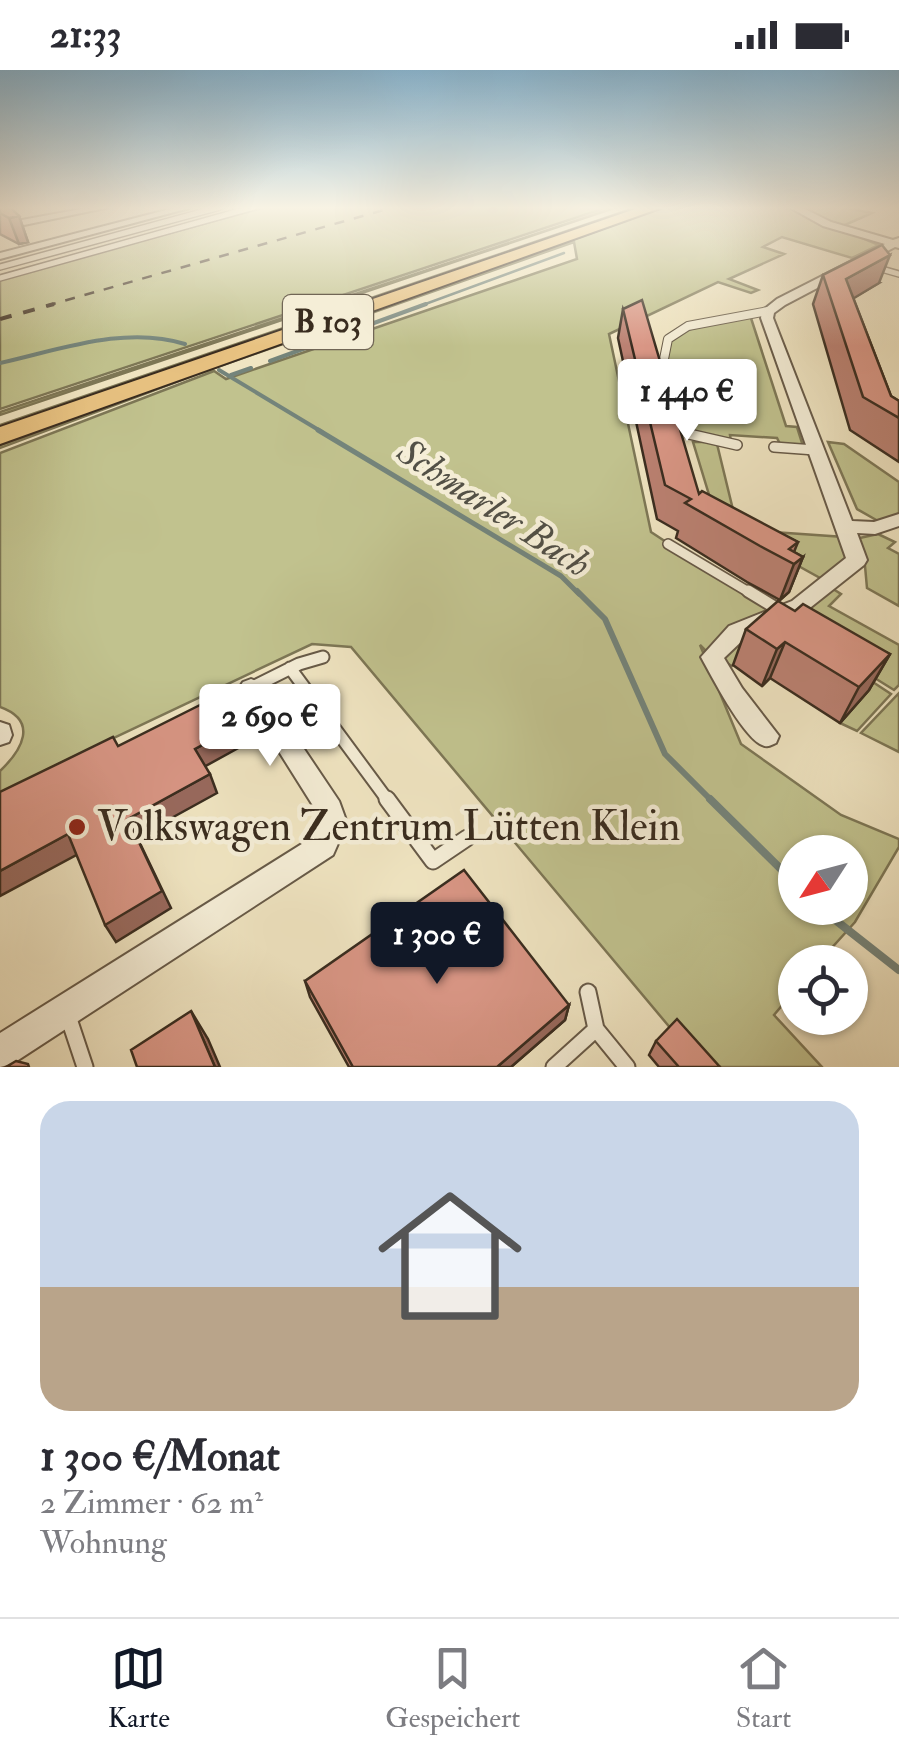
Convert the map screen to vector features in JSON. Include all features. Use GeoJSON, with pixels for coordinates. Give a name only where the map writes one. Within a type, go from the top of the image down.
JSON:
{"type":"FeatureCollection","features":[{"type":"Feature","properties":{"kind":"highway","name":"B 103"},"geometry":{"type":"LineString","coordinates":[[0,419],[486,254]]}},
{"type":"Feature","properties":{"kind":"highway","name":"B 103"},"geometry":{"type":"LineString","coordinates":[[0,440],[520,254]]}},
{"type":"Feature","properties":{"kind":"street"},"geometry":{"type":"LineString","coordinates":[[767,736],[734,695],[712,657],[737,632],[785,613],[856,560],[767,318],[768,311],[875,254]]}},
{"type":"Feature","properties":{"kind":"street"},"geometry":{"type":"LineString","coordinates":[[845,526],[875,528],[899,520]]}},
{"type":"Feature","properties":{"kind":"street"},"geometry":{"type":"LineString","coordinates":[[0,1052],[91,986],[314,854],[329,835],[333,823],[330,809],[251,688]]}},
{"type":"Feature","properties":{"kind":"lane"},"geometry":{"type":"LineString","coordinates":[[29,254],[46,265]]}},
{"type":"Feature","properties":{"kind":"lane"},"geometry":{"type":"LineString","coordinates":[[0,266],[48,254]]}},
{"type":"Feature","properties":{"kind":"lane"},"geometry":{"type":"LineString","coordinates":[[0,278],[88,254]]}},
{"type":"Feature","properties":{"kind":"lane"},"geometry":{"type":"LineString","coordinates":[[858,262],[897,273]]}},
{"type":"Feature","properties":{"kind":"lane"},"geometry":{"type":"LineString","coordinates":[[736,444],[702,440],[689,434],[664,358],[668,339],[688,326],[768,311]]}},
{"type":"Feature","properties":{"kind":"lane"},"geometry":{"type":"LineString","coordinates":[[774,447],[815,450]]}},
{"type":"Feature","properties":{"kind":"lane"},"geometry":{"type":"LineString","coordinates":[[668,544],[785,613]]}},
{"type":"Feature","properties":{"kind":"lane"},"geometry":{"type":"LineString","coordinates":[[251,688],[323,657]]}},
{"type":"Feature","properties":{"kind":"lane"},"geometry":{"type":"LineString","coordinates":[[290,668],[433,860],[467,838]]}},
{"type":"Feature","properties":{"kind":"lane"},"geometry":{"type":"LineString","coordinates":[[588,992],[596,1029],[627,1067]]}},
{"type":"Feature","properties":{"kind":"lane"},"geometry":{"type":"LineString","coordinates":[[49,1015],[84,1067]]}},
{"type":"Feature","properties":{"kind":"lane"},"geometry":{"type":"LineString","coordinates":[[554,1067],[596,1029]]}},
{"type":"Feature","properties":{"kind":"green space"},"geometry":{"type":"Polygon","coordinates":[[[94,254],[468,254],[0,409],[0,279],[94,254]]]}},
{"type":"Feature","properties":{"kind":"green space"},"geometry":{"type":"Polygon","coordinates":[[[477,254],[479,254],[0,415],[477,254]]]}},
{"type":"Feature","properties":{"kind":"green space"},"geometry":{"type":"Polygon","coordinates":[[[501,254],[510,254],[0,430],[0,425],[501,254]]]}},
{"type":"Feature","properties":{"kind":"green space"},"geometry":{"type":"Polygon","coordinates":[[[535,254],[541,254],[233,362],[535,254]]]}},
{"type":"Feature","properties":{"kind":"green space"},"geometry":{"type":"Polygon","coordinates":[[[576,254],[784,254],[729,279],[758,290],[751,293],[718,282],[609,334],[651,532],[783,619],[833,589],[841,594],[829,606],[899,645],[899,685],[894,690],[775,616],[712,657],[700,645],[741,744],[841,815],[899,839],[899,847],[868,900],[868,835],[778,835],[778,925],[852,925],[834,945],[778,945],[778,1010],[774,1015],[778,1019],[778,1035],[792,1035],[822,1067],[703,1067],[351,647],[312,644],[44,771],[0,801],[0,771],[20,745],[23,728],[20,720],[0,707],[0,453],[214,371],[226,379],[577,259],[576,254]]]}},
{"type":"Feature","properties":{"kind":"green space"},"geometry":{"type":"Polygon","coordinates":[[[750,315],[786,426],[797,427],[803,446],[780,444],[777,438],[730,435],[731,443],[717,444],[736,522],[757,531],[844,537],[847,559],[822,579],[717,521],[693,442],[708,442],[694,437],[664,359],[668,339],[678,332],[750,315]]]}},
{"type":"Feature","properties":{"kind":"green space"},"geometry":{"type":"Polygon","coordinates":[[[188,378],[0,448],[0,445],[188,378]]]}},
{"type":"Feature","properties":{"kind":"green space"},"geometry":{"type":"Polygon","coordinates":[[[828,442],[844,444],[899,482],[899,515],[878,521],[857,509],[828,442]]]}},
{"type":"Feature","properties":{"kind":"green space"},"geometry":{"type":"Polygon","coordinates":[[[878,534],[895,542],[888,548],[899,554],[899,606],[867,588],[865,566],[855,539],[878,534]]]}},
{"type":"Feature","properties":{"kind":"green space"},"geometry":{"type":"Polygon","coordinates":[[[780,621],[891,694],[857,731],[840,723],[869,690],[763,638],[732,666],[718,658],[743,634],[780,621]]]}},
{"type":"Feature","properties":{"kind":"green space"},"geometry":{"type":"Polygon","coordinates":[[[899,693],[899,752],[861,733],[899,693]]]}},
{"type":"Feature","properties":{"kind":"building"},"geometry":{"type":"Polygon","coordinates":[[[865,254],[890,255],[846,279],[891,396],[899,401],[899,418],[863,397],[823,275],[865,254]]]}},
{"type":"Feature","properties":{"kind":"building"},"geometry":{"type":"Polygon","coordinates":[[[642,300],[699,494],[702,491],[798,542],[789,549],[803,557],[794,564],[685,503],[691,499],[665,485],[623,309],[642,300]]]}},
{"type":"Feature","properties":{"kind":"building"},"geometry":{"type":"Polygon","coordinates":[[[778,601],[795,611],[803,604],[890,654],[859,687],[785,642],[777,649],[746,629],[778,601]]]}},
{"type":"Feature","properties":{"kind":"building","name":"Volkswagen Zentrum Lütten Klein"},"geometry":{"type":"Polygon","coordinates":[[[216,697],[236,727],[195,749],[210,774],[128,819],[162,891],[105,925],[68,834],[0,871],[0,792],[113,737],[118,746],[216,697]]]}},
{"type":"Feature","properties":{"kind":"building"},"geometry":{"type":"Polygon","coordinates":[[[464,870],[569,1005],[497,1067],[353,1067],[305,981],[464,870]]]}},
{"type":"Feature","properties":{"kind":"building"},"geometry":{"type":"Polygon","coordinates":[[[191,1011],[215,1067],[137,1067],[131,1050],[191,1011]]]}},
{"type":"Feature","properties":{"kind":"building"},"geometry":{"type":"Polygon","coordinates":[[[677,1019],[720,1067],[679,1067],[656,1041],[677,1019]]]}},
{"type":"Feature","properties":{"kind":"building"},"geometry":{"type":"Polygon","coordinates":[[[16,1061],[28,1064],[29,1067],[6,1067],[16,1061]]]}},
{"type":"Feature","properties":{"kind":"waterway"},"geometry":{"type":"LineString","coordinates":[[420,306],[563,254]]}},
{"type":"Feature","properties":{"kind":"waterway"},"geometry":{"type":"LineString","coordinates":[[270,361],[426,304]]}},
{"type":"Feature","properties":{"kind":"waterway","name":"Schmarler Bach"},"geometry":{"type":"LineString","coordinates":[[0,363],[116,338],[185,344]]}},
{"type":"Feature","properties":{"kind":"waterway"},"geometry":{"type":"LineString","coordinates":[[231,375],[251,368]]}},
{"type":"Feature","properties":{"kind":"waterway","name":"Schmarler Bach"},"geometry":{"type":"LineString","coordinates":[[219,370],[322,432]]}},
{"type":"Feature","properties":{"kind":"waterway","name":"Schmarler Bach"},"geometry":{"type":"LineString","coordinates":[[318,430],[561,576],[579,594]]}},
{"type":"Feature","properties":{"kind":"waterway","name":"Schmarler Bach"},"geometry":{"type":"LineString","coordinates":[[577,591],[605,619],[665,754],[710,799]]}},
{"type":"Feature","properties":{"kind":"waterway","name":"Schmarler Bach"},"geometry":{"type":"LineString","coordinates":[[710,799],[778,866]]}},
{"type":"Feature","properties":{"kind":"waterway","name":"Schmarler Bach"},"geometry":{"type":"LineString","coordinates":[[710,799],[713,802]]}},
{"type":"Feature","properties":{"kind":"waterway","name":"Schmarler Bach"},"geometry":{"type":"LineString","coordinates":[[842,925],[899,970]]}},
{"type":"Feature","properties":{"kind":"railway"},"geometry":{"type":"LineString","coordinates":[[46,306],[230,254]]}},
{"type":"Feature","properties":{"kind":"railway"},"geometry":{"type":"LineString","coordinates":[[0,319],[54,304]]}},
{"type":"Feature","properties":{"kind":"place","name":"Volkswagen Zentrum Lütten Klein"},"geometry":{"type":"Point","coordinates":[77,827]}}]}
